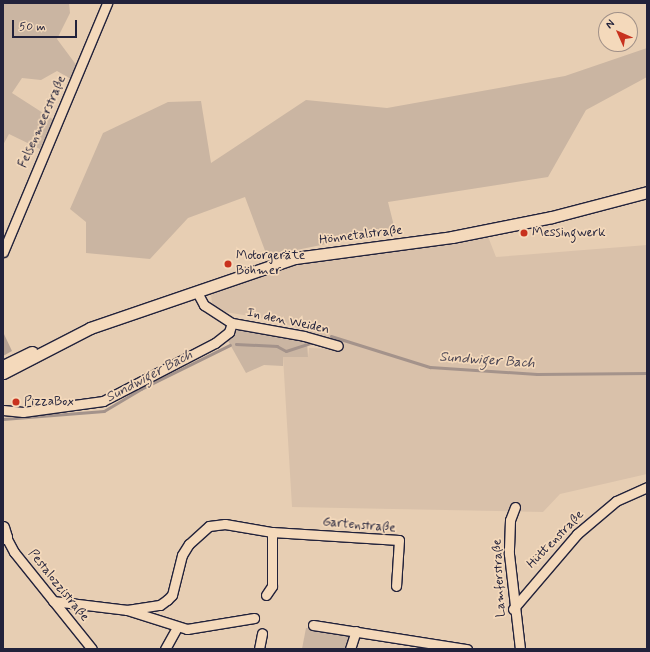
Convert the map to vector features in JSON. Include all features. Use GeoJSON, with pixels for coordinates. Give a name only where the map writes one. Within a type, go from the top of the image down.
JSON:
{"type":"FeatureCollection","features":[{"type":"Feature","properties":{"kind":"main road","name":"Hönnetalstraße"},"geometry":{"type":"LineString","coordinates":[[3,366],[97,326],[295,258],[452,237],[552,217],[647,192]]}},
{"type":"Feature","properties":{"kind":"main road","name":"Hönnetalstraße"},"geometry":{"type":"LineString","coordinates":[[3,373],[63,340]]}},
{"type":"Feature","properties":{"kind":"street","name":"Felsenmeerstraße"},"geometry":{"type":"LineString","coordinates":[[3,252],[107,3]]}},
{"type":"Feature","properties":{"kind":"street","name":"In den Weiden"},"geometry":{"type":"LineString","coordinates":[[197,292],[204,305],[232,323],[304,336],[338,346]]}},
{"type":"Feature","properties":{"kind":"street","name":"In den Weiden"},"geometry":{"type":"LineString","coordinates":[[3,410],[23,412],[103,401],[215,343],[229,332],[232,323]]}},
{"type":"Feature","properties":{"kind":"street","name":"Hüttenstraße"},"geometry":{"type":"LineString","coordinates":[[513,609],[577,534],[616,501],[647,487]]}},
{"type":"Feature","properties":{"kind":"street","name":"Lamferstraße"},"geometry":{"type":"LineString","coordinates":[[516,507],[510,520],[509,554],[513,609],[520,649]]}},
{"type":"Feature","properties":{"kind":"street","name":"Gartenstraße"},"geometry":{"type":"LineString","coordinates":[[127,610],[160,605],[172,595],[182,555],[198,534],[209,526],[225,524],[272,532],[399,540],[396,586]]}},
{"type":"Feature","properties":{"kind":"street"},"geometry":{"type":"LineString","coordinates":[[266,595],[272,586],[272,532]]}},
{"type":"Feature","properties":{"kind":"street","name":"Pestalozzistraße"},"geometry":{"type":"LineString","coordinates":[[4,534],[53,601],[92,649]]}},
{"type":"Feature","properties":{"kind":"street","name":"Gartenstraße"},"geometry":{"type":"LineString","coordinates":[[53,601],[127,610],[187,629],[254,618]]}},
{"type":"Feature","properties":{"kind":"street"},"geometry":{"type":"LineString","coordinates":[[313,624],[445,647],[467,649]]}},
{"type":"Feature","properties":{"kind":"street"},"geometry":{"type":"LineString","coordinates":[[165,649],[177,627]]}},
{"type":"Feature","properties":{"kind":"street"},"geometry":{"type":"LineString","coordinates":[[350,649],[356,631]]}},
{"type":"Feature","properties":{"kind":"street"},"geometry":{"type":"LineString","coordinates":[[259,649],[262,633]]}},
{"type":"Feature","properties":{"kind":"shaded area"},"geometry":{"type":"Polygon","coordinates":[[[3,3],[69,3],[70,13],[57,39],[77,66],[71,79],[57,71],[41,80],[22,78],[12,93],[54,120],[40,149],[9,134],[3,145],[3,3]]]}},
{"type":"Feature","properties":{"kind":"shaded area"},"geometry":{"type":"Polygon","coordinates":[[[647,48],[647,77],[586,110],[548,177],[388,202],[395,230],[267,256],[245,197],[188,218],[150,259],[86,253],[86,222],[70,209],[103,133],[168,102],[201,101],[211,163],[306,100],[387,108],[565,76],[647,48]]]}},
{"type":"Feature","properties":{"kind":"shaded area"},"geometry":{"type":"Polygon","coordinates":[[[487,234],[496,257],[647,245],[647,474],[560,494],[543,512],[292,507],[283,357],[308,357],[309,348],[337,349],[339,342],[274,320],[213,310],[211,295],[290,263],[487,234]]]}},
{"type":"Feature","properties":{"kind":"shaded area"},"geometry":{"type":"Polygon","coordinates":[[[238,329],[307,341],[308,357],[283,357],[283,366],[264,365],[246,373],[227,339],[238,329]]]}},
{"type":"Feature","properties":{"kind":"shaded area"},"geometry":{"type":"Polygon","coordinates":[[[306,628],[351,634],[346,649],[302,649],[306,628]]]}},
{"type":"Feature","properties":{"kind":"building"},"geometry":{"type":"Polygon","coordinates":[[[3,332],[12,351],[3,356],[3,332]]]}},
{"type":"Feature","properties":{"kind":"waterway","name":"Sundwiger Bach"},"geometry":{"type":"LineString","coordinates":[[331,336],[430,367],[537,374],[647,373]]}},
{"type":"Feature","properties":{"kind":"waterway","name":"Sundwiger Bach"},"geometry":{"type":"LineString","coordinates":[[236,344],[277,346],[286,351],[314,342]]}},
{"type":"Feature","properties":{"kind":"waterway","name":"Sundwiger Bach"},"geometry":{"type":"LineString","coordinates":[[3,419],[104,411],[141,389],[230,345]]}},
{"type":"Feature","properties":{"kind":"place","name":"Messingwerk"},"geometry":{"type":"Point","coordinates":[524,233]}},
{"type":"Feature","properties":{"kind":"place","name":"Motorgeräte Böhmer"},"geometry":{"type":"Point","coordinates":[228,264]}},
{"type":"Feature","properties":{"kind":"place","name":"PizzaBox"},"geometry":{"type":"Point","coordinates":[16,402]}}]}
